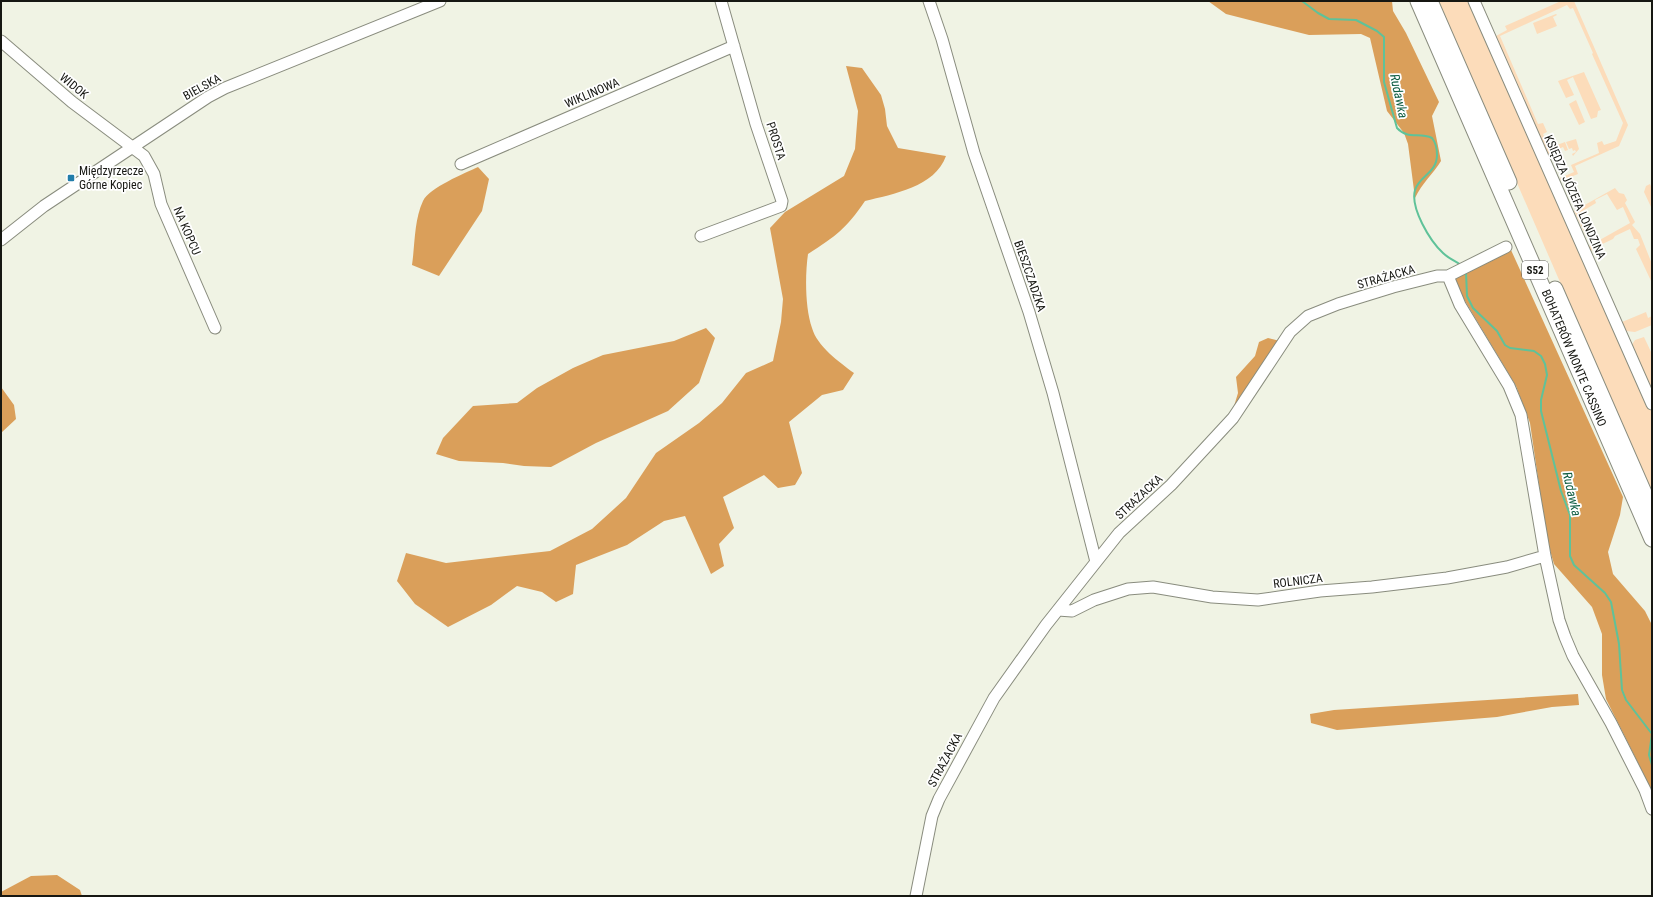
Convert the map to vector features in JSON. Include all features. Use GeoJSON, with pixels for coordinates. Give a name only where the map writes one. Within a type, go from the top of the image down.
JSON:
{"type":"FeatureCollection","features":[{"type":"Feature","properties":{"kind":"highway","name":"BOHATERÓW MONTE CASSINO"},"geometry":{"type":"LineString","coordinates":[[1418,1],[1652,539]]}},
{"type":"Feature","properties":{"kind":"highway","name":"BOHATERÓW MONTE CASSINO"},"geometry":{"type":"LineString","coordinates":[[1430,1],[1652,511]]}},
{"type":"Feature","properties":{"kind":"street","name":"BIELSKA"},"geometry":{"type":"LineString","coordinates":[[1,240],[44,206],[194,106],[225,88],[440,1]]}},
{"type":"Feature","properties":{"kind":"street","name":"PROSTA"},"geometry":{"type":"LineString","coordinates":[[701,236],[781,206],[782,201],[721,1]]}},
{"type":"Feature","properties":{"kind":"street","name":"BIESZCZADZKA"},"geometry":{"type":"LineString","coordinates":[[929,1],[942,39],[974,153],[1029,312],[1053,393],[1096,562]]}},
{"type":"Feature","properties":{"kind":"street","name":"KSIĘDZA JÓZEFA LONDZINA"},"geometry":{"type":"LineString","coordinates":[[1474,1],[1652,404]]}},
{"type":"Feature","properties":{"kind":"street","name":"WIDOK"},"geometry":{"type":"LineString","coordinates":[[1,41],[72,102],[134,147]]}},
{"type":"Feature","properties":{"kind":"street","name":"WIKLINOWA"},"geometry":{"type":"LineString","coordinates":[[461,164],[734,46]]}},
{"type":"Feature","properties":{"kind":"street","name":"NA KOPCU"},"geometry":{"type":"LineString","coordinates":[[134,147],[144,156],[154,174],[161,204],[215,328]]}},
{"type":"Feature","properties":{"kind":"street","name":"STRAŻACKA"},"geometry":{"type":"LineString","coordinates":[[916,896],[932,816],[939,799],[994,698],[1058,610],[1119,533],[1171,485],[1233,418],[1290,332],[1308,316],[1338,304],[1393,287],[1437,276],[1448,276],[1506,247]]}},
{"type":"Feature","properties":{"kind":"street"},"geometry":{"type":"LineString","coordinates":[[1448,276],[1460,306],[1509,386],[1521,415],[1545,556],[1559,620],[1573,656],[1611,723],[1645,790],[1652,808]]}},
{"type":"Feature","properties":{"kind":"street","name":"ROLNICZA"},"geometry":{"type":"LineString","coordinates":[[1058,610],[1072,611],[1094,600],[1128,589],[1153,587],[1212,597],[1258,600],[1320,591],[1372,587],[1447,578],[1507,567],[1545,556]]}},
{"type":"Feature","properties":{"kind":"shaded area"},"geometry":{"type":"Polygon","coordinates":[[[1208,1],[1392,1],[1393,11],[1406,33],[1439,102],[1432,116],[1441,161],[1415,198],[1408,144],[1404,133],[1387,111],[1370,38],[1361,34],[1309,35],[1226,14],[1208,1]]]}},
{"type":"Feature","properties":{"kind":"shaded area"},"geometry":{"type":"Polygon","coordinates":[[[1438,1],[1471,1],[1652,412],[1652,494],[1438,1]]]}},
{"type":"Feature","properties":{"kind":"shaded area"},"geometry":{"type":"Polygon","coordinates":[[[1561,1],[1574,1],[1628,125],[1619,146],[1575,166],[1578,174],[1561,181],[1560,178],[1574,172],[1571,165],[1599,153],[1597,143],[1602,141],[1604,145],[1616,141],[1623,123],[1573,8],[1570,9],[1567,5],[1500,36],[1538,124],[1543,123],[1547,132],[1543,134],[1549,148],[1565,142],[1568,150],[1565,151],[1563,147],[1548,154],[1496,36],[1507,30],[1505,26],[1561,1]]]}},
{"type":"Feature","properties":{"kind":"shaded area"},"geometry":{"type":"Polygon","coordinates":[[[1556,14],[1557,15],[1553,17],[1557,26],[1537,34],[1533,23],[1556,14]]]}},
{"type":"Feature","properties":{"kind":"shaded area"},"geometry":{"type":"Polygon","coordinates":[[[846,66],[862,68],[881,95],[885,109],[887,126],[898,148],[946,156],[941,167],[923,182],[900,192],[865,201],[852,219],[840,231],[808,254],[806,291],[808,311],[812,328],[819,341],[835,359],[854,373],[843,390],[822,395],[789,422],[802,473],[795,485],[778,488],[764,475],[723,497],[734,528],[719,544],[724,566],[711,574],[685,516],[664,521],[627,545],[576,565],[573,594],[556,602],[542,592],[517,586],[491,605],[448,627],[415,604],[397,581],[406,553],[446,563],[550,551],[592,529],[626,498],[656,453],[699,423],[722,403],[746,373],[773,361],[781,322],[783,299],[770,228],[785,212],[844,176],[855,149],[858,111],[846,66]]]}},
{"type":"Feature","properties":{"kind":"shaded area"},"geometry":{"type":"Polygon","coordinates":[[[1584,72],[1601,110],[1598,111],[1597,117],[1591,119],[1573,77],[1567,80],[1574,95],[1566,98],[1558,81],[1584,72]]]}},
{"type":"Feature","properties":{"kind":"shaded area"},"geometry":{"type":"Polygon","coordinates":[[[1576,100],[1585,122],[1579,125],[1569,104],[1576,100]]]}},
{"type":"Feature","properties":{"kind":"shaded area"},"geometry":{"type":"Polygon","coordinates":[[[1576,139],[1579,149],[1573,156],[1572,154],[1576,152],[1575,150],[1573,151],[1572,148],[1569,149],[1566,142],[1576,139]]]}},
{"type":"Feature","properties":{"kind":"shaded area"},"geometry":{"type":"Polygon","coordinates":[[[478,167],[489,179],[482,211],[439,276],[412,265],[416,224],[423,201],[432,191],[440,186],[478,167]]]}},
{"type":"Feature","properties":{"kind":"shaded area"},"geometry":{"type":"Polygon","coordinates":[[[1650,184],[1652,189],[1652,209],[1644,192],[1646,186],[1650,184]]]}},
{"type":"Feature","properties":{"kind":"shaded area"},"geometry":{"type":"Polygon","coordinates":[[[1615,188],[1619,193],[1624,194],[1627,200],[1625,203],[1635,222],[1632,225],[1640,234],[1652,264],[1652,283],[1636,249],[1640,245],[1638,239],[1634,239],[1630,229],[1615,236],[1613,239],[1591,251],[1589,246],[1630,223],[1623,207],[1617,210],[1607,194],[1595,200],[1596,203],[1581,212],[1580,219],[1587,238],[1574,211],[1615,188]]]}},
{"type":"Feature","properties":{"kind":"shaded area"},"geometry":{"type":"Polygon","coordinates":[[[1508,249],[1511,250],[1623,497],[1620,515],[1608,552],[1613,574],[1645,611],[1652,625],[1652,791],[1606,699],[1602,675],[1602,634],[1592,607],[1554,564],[1547,540],[1530,423],[1516,386],[1456,286],[1456,279],[1461,273],[1508,249]]]}},
{"type":"Feature","properties":{"kind":"shaded area"},"geometry":{"type":"Polygon","coordinates":[[[1646,312],[1648,318],[1652,316],[1652,325],[1635,332],[1626,331],[1622,322],[1646,312]]]}},
{"type":"Feature","properties":{"kind":"shaded area"},"geometry":{"type":"Polygon","coordinates":[[[706,328],[715,338],[699,383],[668,411],[596,443],[551,467],[459,461],[436,454],[443,438],[473,406],[517,403],[537,388],[573,368],[603,355],[674,341],[706,328]]]}},
{"type":"Feature","properties":{"kind":"shaded area"},"geometry":{"type":"Polygon","coordinates":[[[1644,337],[1652,354],[1652,391],[1631,346],[1635,340],[1644,337]]]}},
{"type":"Feature","properties":{"kind":"shaded area"},"geometry":{"type":"Polygon","coordinates":[[[1268,338],[1280,341],[1231,416],[1238,393],[1236,377],[1255,356],[1259,342],[1268,338]]]}},
{"type":"Feature","properties":{"kind":"shaded area"},"geometry":{"type":"Polygon","coordinates":[[[1,387],[14,405],[16,419],[1,433],[1,387]]]}},
{"type":"Feature","properties":{"kind":"shaded area"},"geometry":{"type":"Polygon","coordinates":[[[1578,694],[1579,705],[1552,707],[1497,717],[1337,730],[1311,723],[1310,714],[1334,710],[1578,694]]]}},
{"type":"Feature","properties":{"kind":"shaded area"},"geometry":{"type":"Polygon","coordinates":[[[57,875],[80,890],[82,896],[1,896],[1,892],[31,876],[57,875]]]}},
{"type":"Feature","properties":{"kind":"waterway","name":"Rudawka"},"geometry":{"type":"LineString","coordinates":[[1302,1],[1329,19],[1356,20],[1377,31],[1384,37],[1384,82],[1397,128],[1405,134],[1427,136],[1432,138],[1436,148],[1437,155],[1434,166],[1420,181],[1415,190],[1415,206],[1418,215],[1427,233],[1438,248],[1461,265]]}},
{"type":"Feature","properties":{"kind":"waterway","name":"Rudawka"},"geometry":{"type":"LineString","coordinates":[[1466,272],[1467,296],[1473,308],[1497,331],[1505,345],[1510,348],[1534,351],[1541,356],[1545,364],[1547,375],[1541,400],[1541,411],[1561,491],[1570,515],[1570,556],[1574,565],[1605,593],[1611,602],[1619,644],[1622,690],[1626,700],[1652,734],[1649,755],[1652,765]]}},
{"type":"Feature","properties":{"kind":"place","name":"Międzyrzecze Górne Kopiec"},"geometry":{"type":"Point","coordinates":[71,178]}}]}
